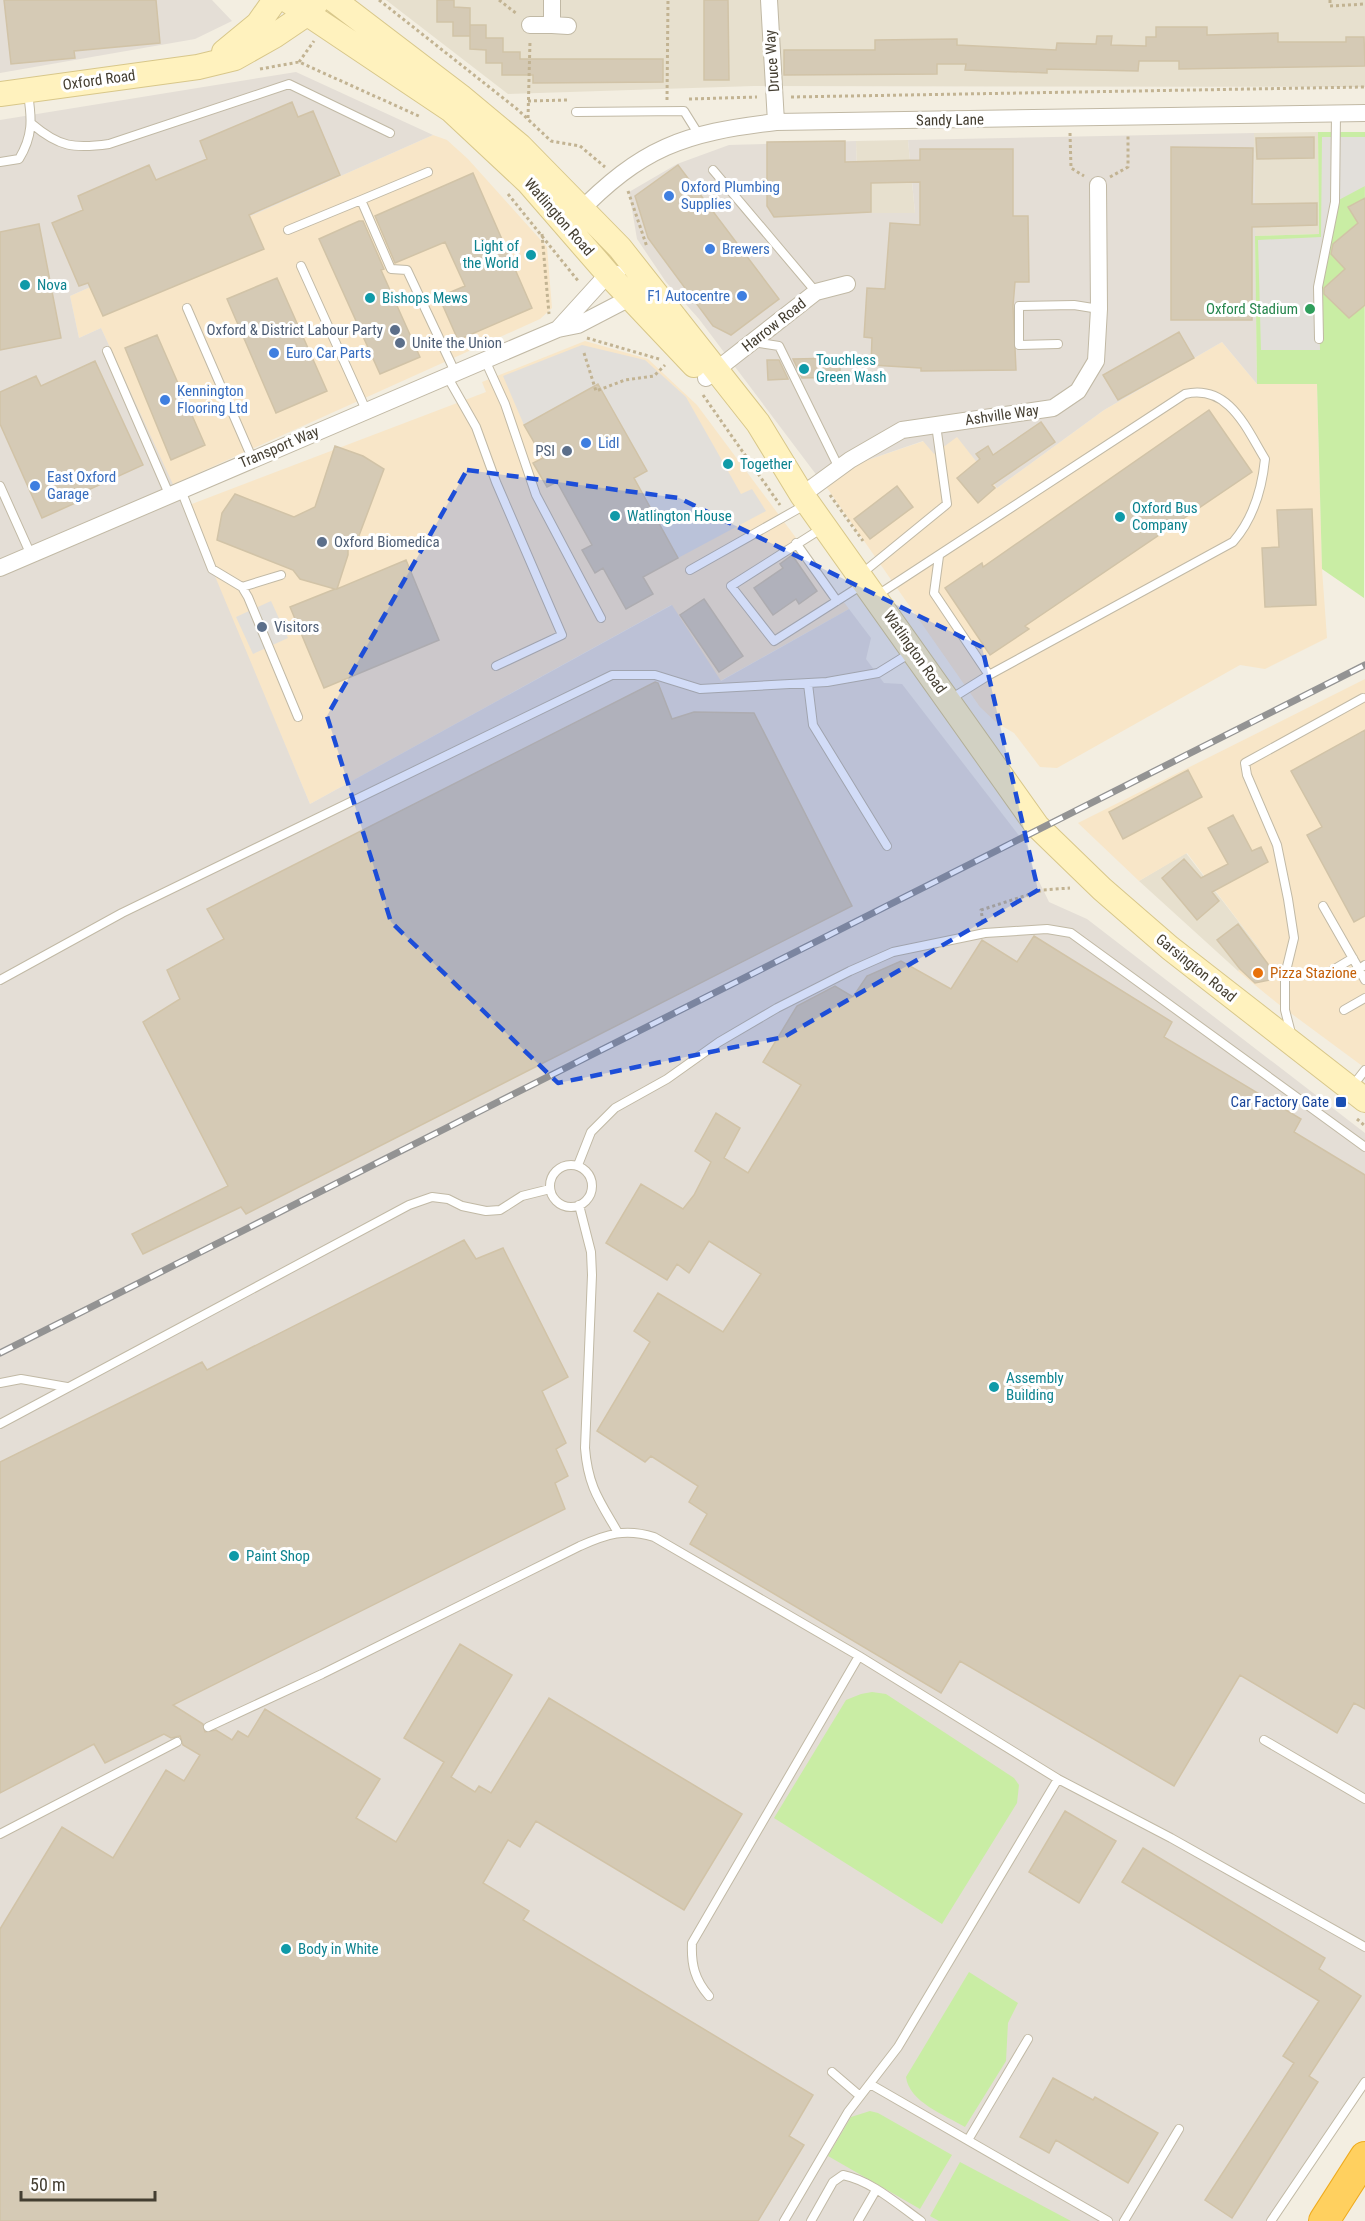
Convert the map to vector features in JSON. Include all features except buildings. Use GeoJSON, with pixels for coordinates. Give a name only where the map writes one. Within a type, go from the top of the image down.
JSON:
{"type":"FeatureCollection","features":[{"type":"Feature","properties":{"kind":"highway"},"geometry":{"type":"LineString","coordinates":[[1324,2221],[1365,2157]]}},
{"type":"Feature","properties":{"kind":"highway"},"geometry":{"type":"LineString","coordinates":[[1346,2221],[1365,2193]]}},
{"type":"Feature","properties":{"kind":"main road","name":"Oxford Road"},"geometry":{"type":"LineString","coordinates":[[198,66],[230,48],[258,24],[275,0]]}},
{"type":"Feature","properties":{"kind":"main road","name":"Watlington Road"},"geometry":{"type":"LineString","coordinates":[[287,0],[313,7],[451,110],[539,194],[574,217],[641,274],[711,374],[801,492],[1037,826]]}},
{"type":"Feature","properties":{"kind":"main road","name":"Watlington Road"},"geometry":{"type":"LineString","coordinates":[[334,0],[460,96],[520,146],[574,217],[608,274],[630,298],[711,374]]}},
{"type":"Feature","properties":{"kind":"main road","name":"Oxford Road"},"geometry":{"type":"LineString","coordinates":[[0,94],[198,66],[235,58],[274,36],[313,7]]}},
{"type":"Feature","properties":{"kind":"main road","name":"Garsington Road"},"geometry":{"type":"LineString","coordinates":[[1037,826],[1102,890],[1170,948],[1293,1044],[1360,1086]]}},
{"type":"Feature","properties":{"kind":"street"},"geometry":{"type":"LineString","coordinates":[[531,25],[560,26],[552,0]]}},
{"type":"Feature","properties":{"kind":"street","name":"Druce Way"},"geometry":{"type":"LineString","coordinates":[[769,0],[776,122]]}},
{"type":"Feature","properties":{"kind":"street","name":"Sandy Lane"},"geometry":{"type":"LineString","coordinates":[[574,217],[615,178],[643,157],[679,140],[724,128],[776,122],[1365,113]]}},
{"type":"Feature","properties":{"kind":"street","name":"Ashville Way"},"geometry":{"type":"LineString","coordinates":[[801,492],[902,430],[1053,408],[1078,391],[1096,361],[1099,309],[1098,185]]}},
{"type":"Feature","properties":{"kind":"street"},"geometry":{"type":"LineString","coordinates":[[608,274],[641,274],[630,298]]}},
{"type":"Feature","properties":{"kind":"street","name":"Transport Way"},"geometry":{"type":"LineString","coordinates":[[558,329],[608,274]]}},
{"type":"Feature","properties":{"kind":"street","name":"Harrow Road"},"geometry":{"type":"LineString","coordinates":[[711,374],[816,292],[847,284]]}},
{"type":"Feature","properties":{"kind":"street","name":"Transport Way"},"geometry":{"type":"LineString","coordinates":[[0,568],[252,458],[558,329],[578,325],[630,298]]}},
{"type":"Feature","properties":{"kind":"lane"},"geometry":{"type":"LineString","coordinates":[[32,124],[59,144],[88,147],[109,144],[289,84],[390,133]]}},
{"type":"Feature","properties":{"kind":"lane"},"geometry":{"type":"LineString","coordinates":[[0,162],[19,159],[27,145],[32,124],[28,90]]}},
{"type":"Feature","properties":{"kind":"lane"},"geometry":{"type":"LineString","coordinates":[[576,112],[684,111],[699,135]]}},
{"type":"Feature","properties":{"kind":"lane"},"geometry":{"type":"LineString","coordinates":[[1319,339],[1318,287],[1335,202],[1336,114]]}},
{"type":"Feature","properties":{"kind":"lane"},"geometry":{"type":"LineString","coordinates":[[713,170],[816,292]]}},
{"type":"Feature","properties":{"kind":"lane"},"geometry":{"type":"LineString","coordinates":[[288,230],[428,172]]}},
{"type":"Feature","properties":{"kind":"lane"},"geometry":{"type":"LineString","coordinates":[[361,200],[391,269],[407,270],[451,374],[476,426],[496,482],[562,635],[496,666]]}},
{"type":"Feature","properties":{"kind":"lane"},"geometry":{"type":"LineString","coordinates":[[301,266],[366,410]]}},
{"type":"Feature","properties":{"kind":"lane"},"geometry":{"type":"LineString","coordinates":[[1058,344],[1019,345],[1018,306],[1074,305],[1099,309]]}},
{"type":"Feature","properties":{"kind":"lane"},"geometry":{"type":"LineString","coordinates":[[187,308],[252,458]]}},
{"type":"Feature","properties":{"kind":"lane"},"geometry":{"type":"LineString","coordinates":[[752,342],[779,346],[839,468]]}},
{"type":"Feature","properties":{"kind":"lane"},"geometry":{"type":"LineString","coordinates":[[107,351],[212,569],[242,587],[298,717]]}},
{"type":"Feature","properties":{"kind":"lane"},"geometry":{"type":"LineString","coordinates":[[485,360],[505,404],[536,495],[601,618]]}},
{"type":"Feature","properties":{"kind":"lane"},"geometry":{"type":"LineString","coordinates":[[825,526],[731,586],[774,641],[867,585],[939,556],[1185,394],[1197,391],[1214,394],[1228,402],[1265,459],[1258,495],[1245,528],[1233,542],[989,675],[948,701]]}},
{"type":"Feature","properties":{"kind":"lane"},"geometry":{"type":"LineString","coordinates":[[867,585],[947,504],[936,425]]}},
{"type":"Feature","properties":{"kind":"lane"},"geometry":{"type":"LineString","coordinates":[[0,486],[31,555]]}},
{"type":"Feature","properties":{"kind":"lane"},"geometry":{"type":"LineString","coordinates":[[690,570],[801,492]]}},
{"type":"Feature","properties":{"kind":"lane"},"geometry":{"type":"LineString","coordinates":[[796,543],[837,601]]}},
{"type":"Feature","properties":{"kind":"lane"},"geometry":{"type":"LineString","coordinates":[[939,556],[934,593],[989,675]]}},
{"type":"Feature","properties":{"kind":"lane"},"geometry":{"type":"LineString","coordinates":[[242,587],[281,575]]}},
{"type":"Feature","properties":{"kind":"lane"},"geometry":{"type":"LineString","coordinates":[[0,980],[122,913],[612,675],[655,675],[700,689],[808,684],[878,673],[914,651]]}},
{"type":"Feature","properties":{"kind":"lane"},"geometry":{"type":"LineString","coordinates":[[808,684],[813,724],[887,846]]}},
{"type":"Feature","properties":{"kind":"lane"},"geometry":{"type":"LineString","coordinates":[[1293,1044],[1286,1010],[1285,975],[1294,938],[1288,899],[1278,845],[1247,775],[1245,763],[1363,698]]}},
{"type":"Feature","properties":{"kind":"lane"},"geometry":{"type":"LineString","coordinates":[[1323,906],[1353,958],[1362,967],[1365,980]]}},
{"type":"Feature","properties":{"kind":"lane"},"geometry":{"type":"LineString","coordinates":[[578,1166],[591,1132],[615,1108],[667,1079],[719,1042],[777,1008],[893,952],[985,933],[1047,929],[1071,933],[1365,1147]]}},
{"type":"Feature","properties":{"kind":"lane"},"geometry":{"type":"LineString","coordinates":[[1333,970],[1353,958]]}},
{"type":"Feature","properties":{"kind":"lane"},"geometry":{"type":"LineString","coordinates":[[1344,1010],[1365,998]]}},
{"type":"Feature","properties":{"kind":"lane"},"geometry":{"type":"LineString","coordinates":[[567,1165],[578,1166],[588,1173],[592,1185],[589,1197],[573,1207],[561,1204],[550,1189],[551,1179],[557,1170],[567,1165]]}},
{"type":"Feature","properties":{"kind":"lane"},"geometry":{"type":"LineString","coordinates":[[0,1424],[256,1289],[330,1245],[408,1205],[432,1197],[448,1199],[462,1206],[486,1211],[501,1210],[522,1196],[550,1189]]}},
{"type":"Feature","properties":{"kind":"lane"},"geometry":{"type":"LineString","coordinates":[[579,1205],[591,1252],[592,1275],[585,1427],[586,1469],[593,1492],[617,1531]]}},
{"type":"Feature","properties":{"kind":"lane"},"geometry":{"type":"LineString","coordinates":[[0,1383],[21,1380],[67,1387]]}},
{"type":"Feature","properties":{"kind":"lane"},"geometry":{"type":"LineString","coordinates":[[208,1727],[322,1674],[580,1546],[617,1531],[638,1532],[654,1537],[859,1656],[1058,1779],[1162,1833],[1365,1947]]}},
{"type":"Feature","properties":{"kind":"lane"},"geometry":{"type":"LineString","coordinates":[[710,1996],[699,1984],[693,1969],[692,1944],[859,1656]]}},
{"type":"Feature","properties":{"kind":"lane"},"geometry":{"type":"LineString","coordinates":[[1264,1740],[1365,1799]]}},
{"type":"Feature","properties":{"kind":"lane"},"geometry":{"type":"LineString","coordinates":[[0,1834],[177,1742]]}},
{"type":"Feature","properties":{"kind":"lane"},"geometry":{"type":"LineString","coordinates":[[784,2221],[860,2096],[898,2047],[1058,1779]]}},
{"type":"Feature","properties":{"kind":"lane"},"geometry":{"type":"LineString","coordinates":[[968,2140],[1028,2039]]}},
{"type":"Feature","properties":{"kind":"lane"},"geometry":{"type":"LineString","coordinates":[[832,2072],[860,2096]]}},
{"type":"Feature","properties":{"kind":"lane"},"geometry":{"type":"LineString","coordinates":[[1271,2221],[1365,2082]]}},
{"type":"Feature","properties":{"kind":"lane"},"geometry":{"type":"LineString","coordinates":[[870,2084],[1108,2221]]}},
{"type":"Feature","properties":{"kind":"lane"},"geometry":{"type":"LineString","coordinates":[[1124,2221],[1179,2129]]}},
{"type":"Feature","properties":{"kind":"lane"},"geometry":{"type":"LineString","coordinates":[[811,2221],[833,2182],[843,2175],[855,2178],[876,2190],[921,2221]]}},
{"type":"Feature","properties":{"kind":"lane"},"geometry":{"type":"LineString","coordinates":[[858,2221],[876,2190]]}},
{"type":"Feature","properties":{"kind":"path"},"geometry":{"type":"LineString","coordinates":[[379,0],[528,119],[551,141],[580,146]]}},
{"type":"Feature","properties":{"kind":"path"},"geometry":{"type":"LineString","coordinates":[[500,0],[531,25],[528,119]]}},
{"type":"Feature","properties":{"kind":"path"},"geometry":{"type":"LineString","coordinates":[[668,0],[668,111]]}},
{"type":"Feature","properties":{"kind":"path"},"geometry":{"type":"LineString","coordinates":[[1330,0],[1330,6],[1365,4]]}},
{"type":"Feature","properties":{"kind":"path"},"geometry":{"type":"LineString","coordinates":[[319,35],[299,62],[426,120]]}},
{"type":"Feature","properties":{"kind":"path"},"geometry":{"type":"LineString","coordinates":[[775,98],[1365,87]]}},
{"type":"Feature","properties":{"kind":"path"},"geometry":{"type":"LineString","coordinates":[[1098,185],[1128,167],[1128,117]]}},
{"type":"Feature","properties":{"kind":"path"},"geometry":{"type":"LineString","coordinates":[[1070,130],[1071,168]]}},
{"type":"Feature","properties":{"kind":"path"},"geometry":{"type":"LineString","coordinates":[[507,192],[590,295]]}},
{"type":"Feature","properties":{"kind":"path"},"geometry":{"type":"LineString","coordinates":[[539,194],[549,320],[558,329],[669,362],[654,375],[625,380],[596,392],[584,353]]}},
{"type":"Feature","properties":{"kind":"path"},"geometry":{"type":"LineString","coordinates":[[985,933],[981,910],[1043,890]]}},
{"type":"Feature","properties":{"kind":"highlighted area"},"geometry":{"type":"Polygon","coordinates":[[[467,470],[679,498],[982,647],[1038,890],[784,1037],[558,1083],[391,922],[327,716],[467,470]]]}},
{"type":"Feature","properties":{"kind":"shaded area"},"geometry":{"type":"Polygon","coordinates":[[[0,0],[212,0],[232,21],[195,39],[0,73],[0,0]]]}},
{"type":"Feature","properties":{"kind":"shaded area"},"geometry":{"type":"Polygon","coordinates":[[[386,0],[1365,0],[1365,87],[754,86],[508,94],[386,0]]]}},
{"type":"Feature","properties":{"kind":"shaded area"},"geometry":{"type":"Polygon","coordinates":[[[296,72],[433,135],[70,296],[79,338],[101,328],[212,569],[310,804],[672,605],[721,681],[849,609],[871,638],[866,659],[884,683],[902,684],[1027,846],[1032,867],[1049,902],[1087,919],[1365,1133],[1365,2082],[1275,2221],[0,2221],[0,120],[296,72]]]}},
{"type":"Feature","properties":{"kind":"shaded area"},"geometry":{"type":"Polygon","coordinates":[[[1318,132],[1319,234],[1255,236],[1254,133],[1318,132]]]}},
{"type":"Feature","properties":{"kind":"shaded area"},"geometry":{"type":"Polygon","coordinates":[[[1254,133],[1257,384],[1222,342],[1104,410],[997,488],[957,437],[934,454],[923,441],[859,463],[824,485],[699,319],[666,282],[637,239],[629,192],[677,164],[729,145],[856,141],[858,213],[915,213],[908,140],[1254,133]]]}},
{"type":"Feature","properties":{"kind":"shaded area"},"geometry":{"type":"Polygon","coordinates":[[[433,135],[447,140],[468,159],[547,247],[552,308],[540,319],[172,485],[101,328],[79,338],[70,296],[433,135]]]}},
{"type":"Feature","properties":{"kind":"shaded area"},"geometry":{"type":"Polygon","coordinates":[[[1322,137],[1365,137],[1365,186],[1335,202],[1318,287],[1320,350],[1261,350],[1258,240],[1321,237],[1322,137]]]}},
{"type":"Feature","properties":{"kind":"shaded area"},"geometry":{"type":"Polygon","coordinates":[[[908,140],[915,213],[858,213],[856,141],[908,140]]]}},
{"type":"Feature","properties":{"kind":"shaded area"},"geometry":{"type":"Polygon","coordinates":[[[585,341],[648,359],[697,405],[849,609],[720,681],[671,605],[310,804],[184,507],[486,392],[482,382],[585,341]]]}},
{"type":"Feature","properties":{"kind":"shaded area"},"geometry":{"type":"Polygon","coordinates":[[[1222,342],[1257,384],[1317,383],[1322,569],[1327,638],[1265,669],[1240,665],[1057,768],[1040,767],[1014,733],[997,723],[980,707],[825,485],[859,463],[924,441],[957,436],[997,488],[1104,410],[1222,342]]]}},
{"type":"Feature","properties":{"kind":"shaded area"},"geometry":{"type":"Polygon","coordinates":[[[582,345],[645,360],[686,397],[741,494],[752,489],[766,511],[678,558],[634,478],[646,471],[598,384],[524,425],[503,376],[582,345]]]}},
{"type":"Feature","properties":{"kind":"shaded area","name":"Visitors"},"geometry":{"type":"Polygon","coordinates":[[[271,601],[288,638],[253,654],[236,617],[271,601]]]}},
{"type":"Feature","properties":{"kind":"shaded area"},"geometry":{"type":"Polygon","coordinates":[[[1365,679],[1365,1068],[1238,971],[1261,951],[1187,853],[1139,881],[1078,823],[1365,679]]]}},
{"type":"Feature","properties":{"kind":"shaded area"},"geometry":{"type":"Polygon","coordinates":[[[1186,853],[1261,951],[1238,971],[1139,881],[1186,853]]]}},
{"type":"Feature","properties":{"kind":"green space","name":"Oxford Stadium"},"geometry":{"type":"Polygon","coordinates":[[[1318,132],[1365,132],[1364,598],[1322,569],[1317,384],[1257,384],[1255,236],[1319,234],[1318,132]]]}},
{"type":"Feature","properties":{"kind":"green space"},"geometry":{"type":"Polygon","coordinates":[[[872,1692],[886,1694],[1014,1778],[1019,1785],[1017,1803],[942,1924],[774,1818],[846,1700],[872,1692]]]}},
{"type":"Feature","properties":{"kind":"green space"},"geometry":{"type":"Polygon","coordinates":[[[969,1972],[1018,2003],[1008,2023],[1006,2061],[965,2127],[921,2101],[909,2086],[906,2077],[969,1972]]]}},
{"type":"Feature","properties":{"kind":"green space"},"geometry":{"type":"Polygon","coordinates":[[[870,2111],[878,2113],[952,2155],[920,2209],[828,2156],[851,2117],[870,2111]]]}},
{"type":"Feature","properties":{"kind":"green space"},"geometry":{"type":"Polygon","coordinates":[[[960,2162],[1071,2221],[939,2221],[930,2216],[960,2162]]]}},
{"type":"Feature","properties":{"kind":"railway"},"geometry":{"type":"LineString","coordinates":[[0,1353],[1365,665]]}},
{"type":"Feature","properties":{"kind":"place","name":"Oxford Plumbing Supplies"},"geometry":{"type":"Point","coordinates":[669,196]}},
{"type":"Feature","properties":{"kind":"place","name":"Brewers"},"geometry":{"type":"Point","coordinates":[710,249]}},
{"type":"Feature","properties":{"kind":"place","name":"Light of the World"},"geometry":{"type":"Point","coordinates":[531,255]}},
{"type":"Feature","properties":{"kind":"place","name":"Nova"},"geometry":{"type":"Point","coordinates":[25,285]}},
{"type":"Feature","properties":{"kind":"place","name":"F1 Autocentre"},"geometry":{"type":"Point","coordinates":[742,296]}},
{"type":"Feature","properties":{"kind":"place","name":"Bishops Mews"},"geometry":{"type":"Point","coordinates":[370,298]}},
{"type":"Feature","properties":{"kind":"place","name":"Oxford Stadium"},"geometry":{"type":"Point","coordinates":[1310,309]}},
{"type":"Feature","properties":{"kind":"place","name":"Oxford & District Labour Party"},"geometry":{"type":"Point","coordinates":[395,330]}},
{"type":"Feature","properties":{"kind":"place","name":"Unite the Union"},"geometry":{"type":"Point","coordinates":[400,343]}},
{"type":"Feature","properties":{"kind":"place","name":"Euro Car Parts"},"geometry":{"type":"Point","coordinates":[274,353]}},
{"type":"Feature","properties":{"kind":"place","name":"Touchless Green Wash"},"geometry":{"type":"Point","coordinates":[804,369]}},
{"type":"Feature","properties":{"kind":"place","name":"Kennington Flooring Ltd"},"geometry":{"type":"Point","coordinates":[165,400]}},
{"type":"Feature","properties":{"kind":"place","name":"Lidl"},"geometry":{"type":"Point","coordinates":[586,443]}},
{"type":"Feature","properties":{"kind":"place","name":"PSI"},"geometry":{"type":"Point","coordinates":[567,451]}},
{"type":"Feature","properties":{"kind":"place","name":"Together"},"geometry":{"type":"Point","coordinates":[728,464]}},
{"type":"Feature","properties":{"kind":"place","name":"East Oxford Garage"},"geometry":{"type":"Point","coordinates":[35,486]}},
{"type":"Feature","properties":{"kind":"place","name":"Watlington House"},"geometry":{"type":"Point","coordinates":[615,516]}},
{"type":"Feature","properties":{"kind":"place","name":"Oxford Bus Company"},"geometry":{"type":"Point","coordinates":[1120,517]}},
{"type":"Feature","properties":{"kind":"place","name":"Oxford Biomedica"},"geometry":{"type":"Point","coordinates":[322,542]}},
{"type":"Feature","properties":{"kind":"place","name":"Visitors"},"geometry":{"type":"Point","coordinates":[262,627]}},
{"type":"Feature","properties":{"kind":"place","name":"Pizza Stazione"},"geometry":{"type":"Point","coordinates":[1258,973]}},
{"type":"Feature","properties":{"kind":"place","name":"Car Factory Gate"},"geometry":{"type":"Point","coordinates":[1341,1102]}},
{"type":"Feature","properties":{"kind":"place","name":"Assembly Building"},"geometry":{"type":"Point","coordinates":[994,1387]}},
{"type":"Feature","properties":{"kind":"place","name":"Paint Shop"},"geometry":{"type":"Point","coordinates":[234,1556]}},
{"type":"Feature","properties":{"kind":"place","name":"Body in White"},"geometry":{"type":"Point","coordinates":[286,1949]}}]}
